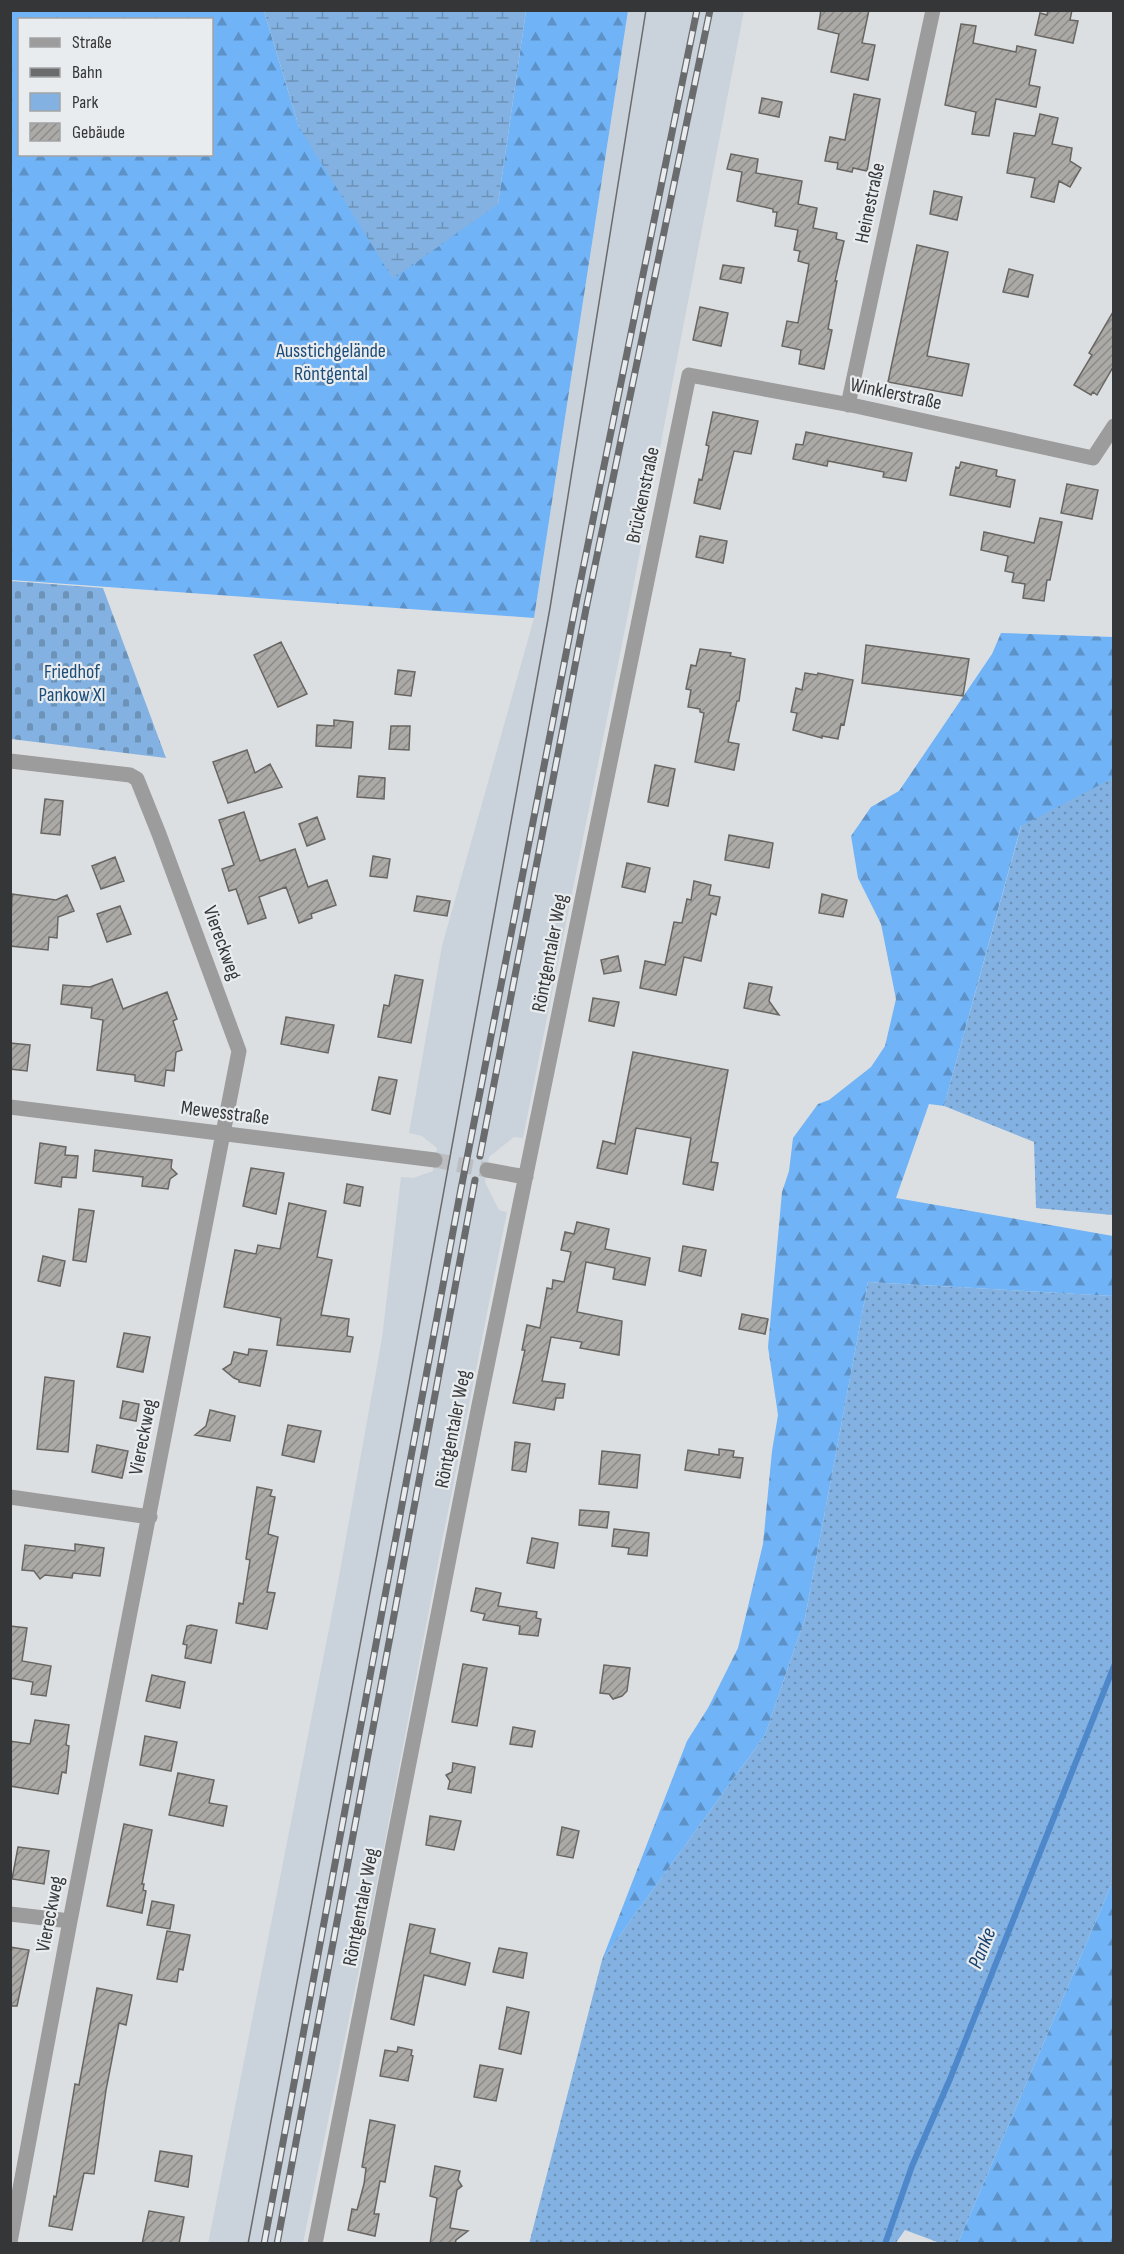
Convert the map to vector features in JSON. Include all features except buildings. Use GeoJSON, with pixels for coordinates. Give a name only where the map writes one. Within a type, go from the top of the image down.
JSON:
{"type":"FeatureCollection","features":[{"type":"Feature","properties":{"kind":"street","name":"Heinestraße"},"geometry":{"type":"LineString","coordinates":[[848,405],[933,10]]}},
{"type":"Feature","properties":{"kind":"street","name":"Winklerstraße"},"geometry":{"type":"LineString","coordinates":[[689,375],[848,405],[1093,458],[1113,426]]}},
{"type":"Feature","properties":{"kind":"street","name":"Brückenstraße"},"geometry":{"type":"LineString","coordinates":[[637,624],[689,375]]}},
{"type":"Feature","properties":{"kind":"street","name":"Röntgentaler Weg"},"geometry":{"type":"LineString","coordinates":[[315,2244],[477,1415],[637,624]]}},
{"type":"Feature","properties":{"kind":"street","name":"Viereckweg"},"geometry":{"type":"LineString","coordinates":[[10,761],[130,775],[137,779],[239,1051],[10,2242]]}},
{"type":"Feature","properties":{"kind":"street","name":"Mewesstraße"},"geometry":{"type":"LineString","coordinates":[[10,1107],[435,1160]]}},
{"type":"Feature","properties":{"kind":"street"},"geometry":{"type":"LineString","coordinates":[[487,1170],[526,1177]]}},
{"type":"Feature","properties":{"kind":"street"},"geometry":{"type":"LineString","coordinates":[[10,1497],[150,1517]]}},
{"type":"Feature","properties":{"kind":"street"},"geometry":{"type":"LineString","coordinates":[[10,1914],[70,1921]]}},
{"type":"Feature","properties":{"kind":"shaded area"},"geometry":{"type":"Polygon","coordinates":[[[628,11],[744,11],[626,624],[523,1138],[514,1137],[489,1157],[485,1182],[499,1210],[507,1212],[379,1873],[303,2243],[208,2244],[336,1593],[382,1338],[401,1177],[413,1178],[433,1171],[437,1148],[422,1136],[409,1133],[442,946],[534,618],[628,11]]]}},
{"type":"Feature","properties":{"kind":"green space","name":"Ausstichgelände Röntgental"},"geometry":{"type":"Polygon","coordinates":[[[10,11],[264,11],[299,127],[498,204],[526,11],[628,11],[534,618],[11,580],[10,11]]]}},
{"type":"Feature","properties":{"kind":"green space"},"geometry":{"type":"Polygon","coordinates":[[[264,11],[526,11],[498,204],[393,279],[299,127],[264,11]]]}},
{"type":"Feature","properties":{"kind":"green space","name":"Friedhof Pankow XI"},"geometry":{"type":"Polygon","coordinates":[[[11,581],[103,588],[166,758],[11,739],[11,581]]]}},
{"type":"Feature","properties":{"kind":"green space"},"geometry":{"type":"Polygon","coordinates":[[[1001,633],[1113,637],[1113,778],[1021,826],[944,1106],[929,1104],[896,1198],[1113,1236],[1113,1296],[868,1282],[805,1618],[765,1735],[602,1960],[687,1741],[708,1708],[738,1648],[763,1544],[772,1451],[778,1415],[768,1347],[782,1192],[789,1171],[793,1138],[818,1104],[829,1100],[871,1067],[885,1046],[896,999],[881,924],[858,878],[851,836],[871,807],[899,791],[992,654],[1001,633]]]}},
{"type":"Feature","properties":{"kind":"green space"},"geometry":{"type":"Polygon","coordinates":[[[1113,778],[1113,1215],[1036,1208],[1034,1142],[944,1106],[1024,816],[1113,778]]]}},
{"type":"Feature","properties":{"kind":"green space"},"geometry":{"type":"Polygon","coordinates":[[[868,1282],[1113,1296],[1113,1881],[958,2243],[940,2243],[905,2230],[895,2244],[529,2244],[602,1960],[765,1735],[805,1618],[868,1282]]]}},
{"type":"Feature","properties":{"kind":"green space"},"geometry":{"type":"Polygon","coordinates":[[[1113,1881],[1113,2243],[958,2243],[1113,1881]]]}},
{"type":"Feature","properties":{"kind":"waterway","name":"Panke"},"geometry":{"type":"LineString","coordinates":[[885,2244],[912,2166],[950,2079],[1114,1666]]}},
{"type":"Feature","properties":{"kind":"tunnel"},"geometry":{"type":"LineString","coordinates":[[435,1160],[487,1170]]}},
{"type":"Feature","properties":{"kind":"tram line"},"geometry":{"type":"LineString","coordinates":[[248,2244],[401,1426],[550,608],[646,10]]}},
{"type":"Feature","properties":{"kind":"railway"},"geometry":{"type":"LineString","coordinates":[[264,2244],[460,1194],[575,608],[697,10]]}},
{"type":"Feature","properties":{"kind":"railway"},"geometry":{"type":"LineString","coordinates":[[480,1156],[586,609],[710,10]]}},
{"type":"Feature","properties":{"kind":"railway"},"geometry":{"type":"LineString","coordinates":[[277,2244],[475,1180]]}}]}
